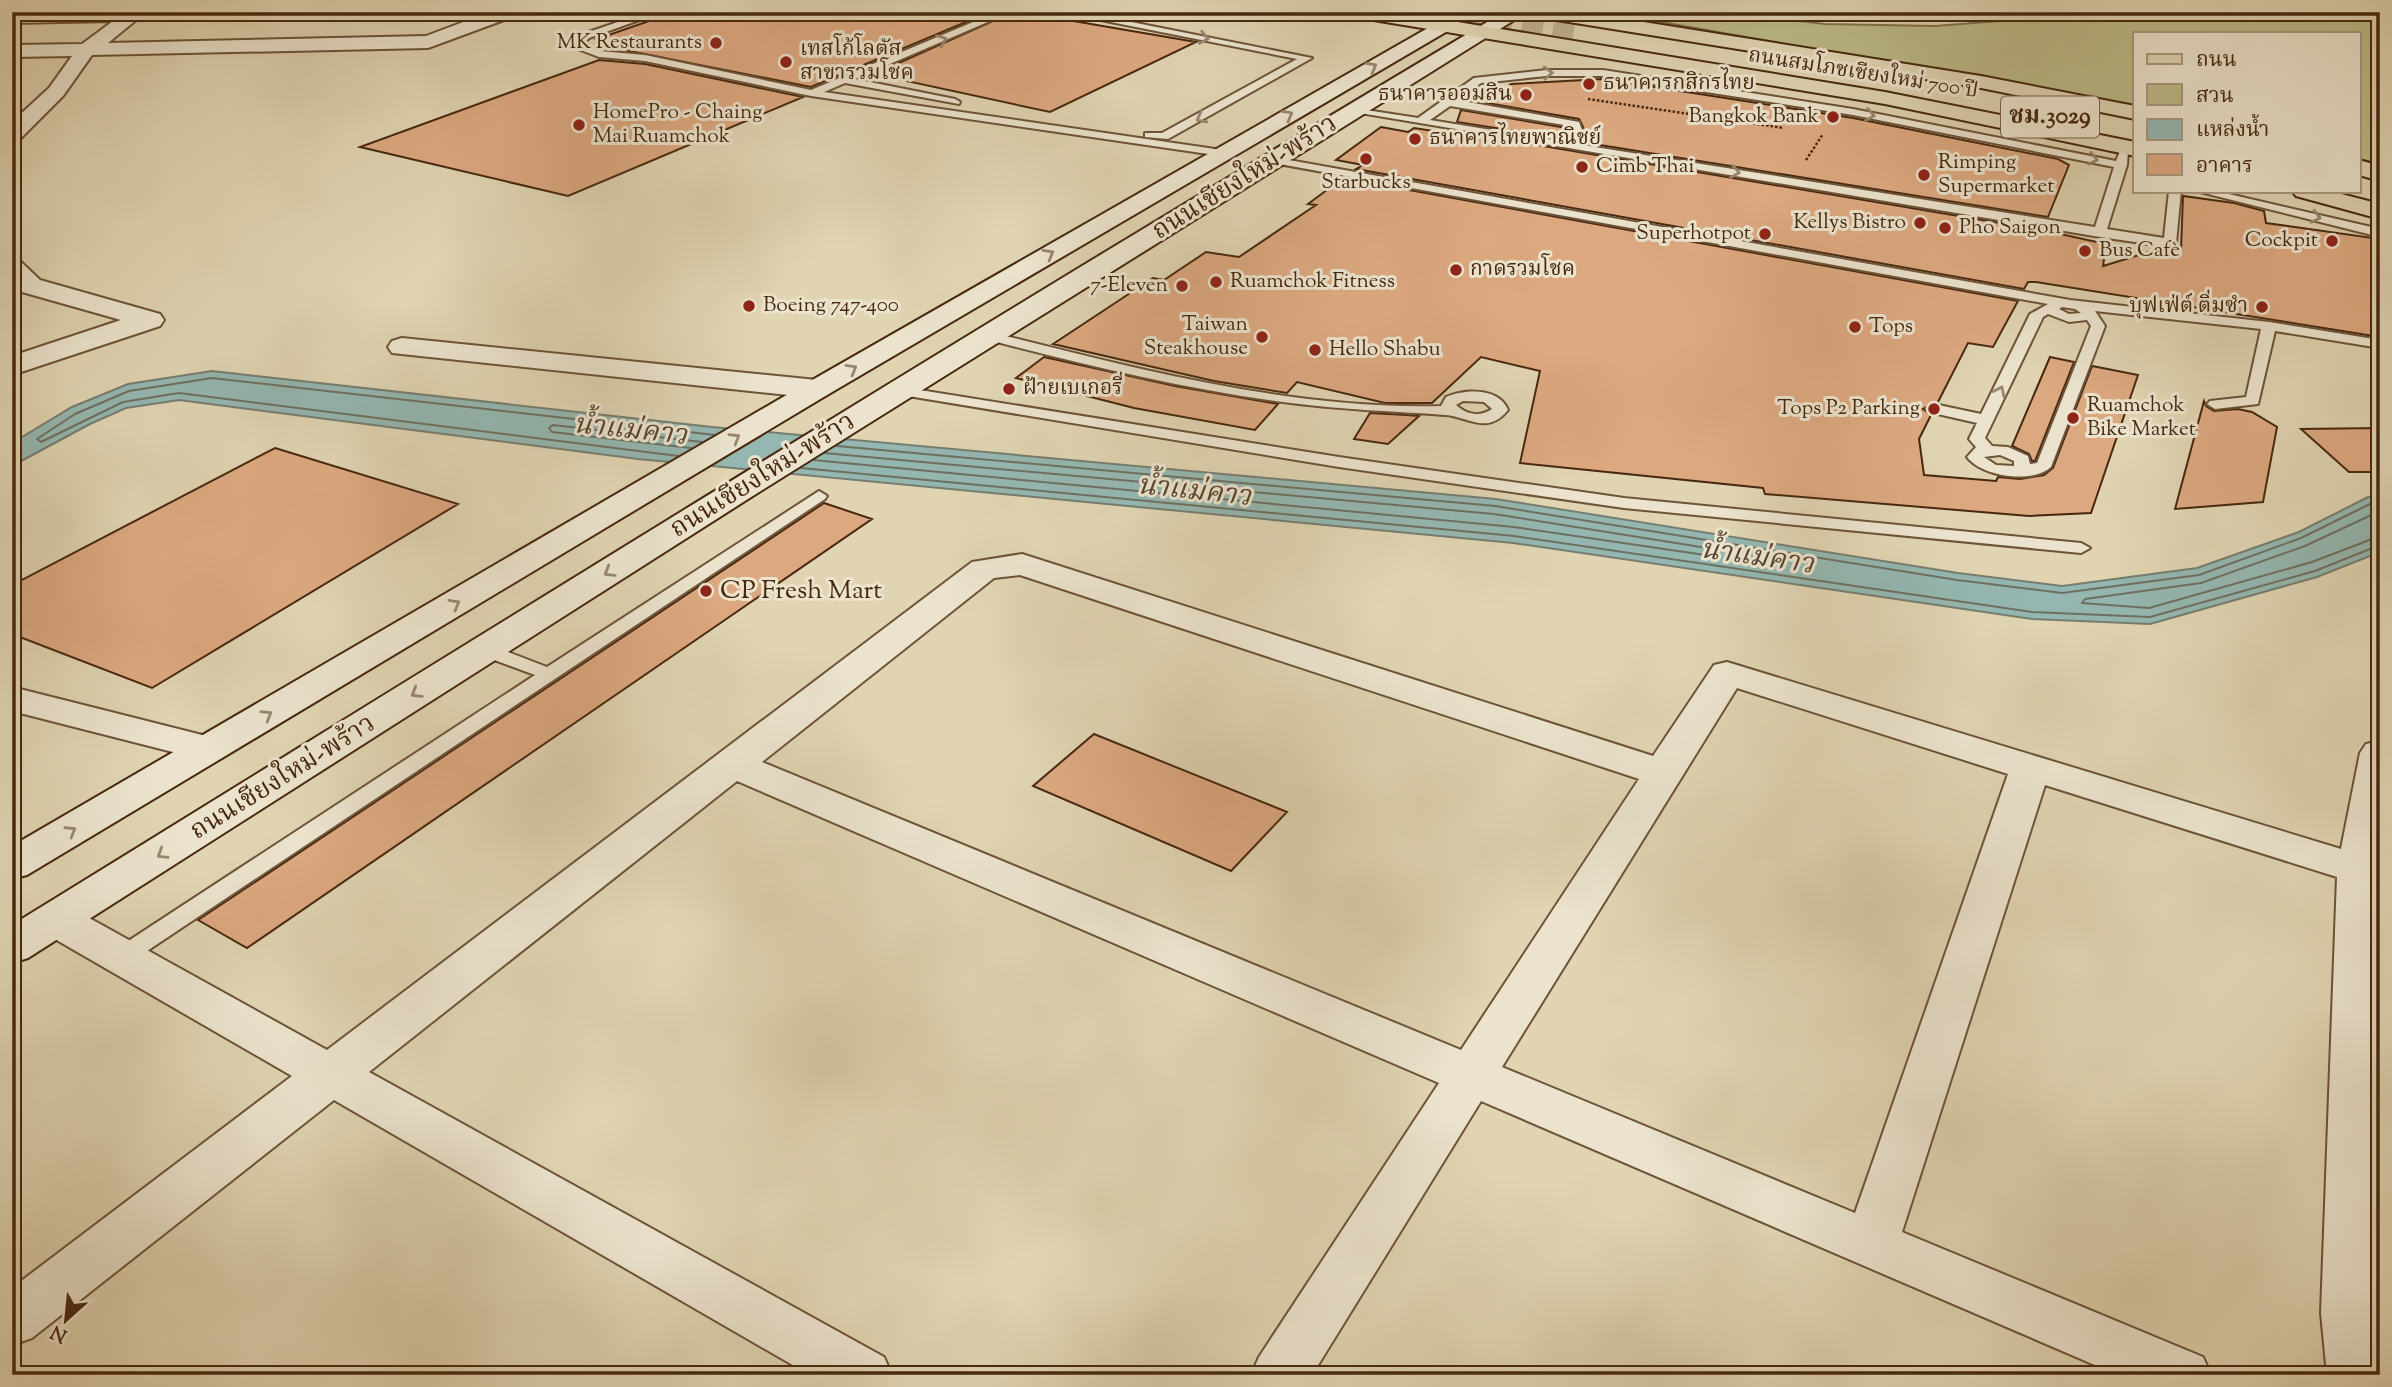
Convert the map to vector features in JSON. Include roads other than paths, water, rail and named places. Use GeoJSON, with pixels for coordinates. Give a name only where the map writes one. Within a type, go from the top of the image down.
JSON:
{"type":"FeatureCollection","features":[{"type":"Feature","properties":{"kind":"main road"},"geometry":{"type":"LineString","coordinates":[[1355,12],[1384,27],[1408,46]]}},
{"type":"Feature","properties":{"kind":"main road"},"geometry":{"type":"LineString","coordinates":[[1363,12],[1387,12]]}},
{"type":"Feature","properties":{"kind":"main road"},"geometry":{"type":"LineString","coordinates":[[1363,12],[1483,32],[1587,29],[1981,82],[2133,113]]}},
{"type":"Feature","properties":{"kind":"main road"},"geometry":{"type":"LineString","coordinates":[[1545,12],[1587,29]]}},
{"type":"Feature","properties":{"kind":"main road"},"geometry":{"type":"LineString","coordinates":[[1448,53],[1587,29]]}},
{"type":"Feature","properties":{"kind":"main road","name":"ถนนสมโภชเชียงใหม่ 700 ปี"},"geometry":{"type":"LineString","coordinates":[[1587,29],[1916,82],[2133,126]]}},
{"type":"Feature","properties":{"kind":"main road","name":"ถนนสมโภชเชียงใหม่ 700 ปี"},"geometry":{"type":"LineString","coordinates":[[1587,29],[1895,88],[2127,154]]}},
{"type":"Feature","properties":{"kind":"main road"},"geometry":{"type":"LineString","coordinates":[[2360,167],[2380,174]]}},
{"type":"Feature","properties":{"kind":"main road"},"geometry":{"type":"LineString","coordinates":[[2360,181],[2380,187]]}},
{"type":"Feature","properties":{"kind":"main road"},"geometry":{"type":"LineString","coordinates":[[2308,192],[2380,212]]}},
{"type":"Feature","properties":{"kind":"main road"},"geometry":{"type":"LineString","coordinates":[[2354,192],[2380,200]]}},
{"type":"Feature","properties":{"kind":"street"},"geometry":{"type":"LineString","coordinates":[[12,51],[428,42],[508,12]]}},
{"type":"Feature","properties":{"kind":"street","name":"ถนนเชียงใหม่-พร้าว"},"geometry":{"type":"LineString","coordinates":[[12,865],[805,396],[1465,12]]}},
{"type":"Feature","properties":{"kind":"street","name":"ถนนเชียงใหม่-พร้าว"},"geometry":{"type":"LineString","coordinates":[[12,947],[736,492],[1272,160],[1518,12]]}},
{"type":"Feature","properties":{"kind":"street"},"geometry":{"type":"LineString","coordinates":[[12,135],[56,92],[86,50],[134,14]]}},
{"type":"Feature","properties":{"kind":"street"},"geometry":{"type":"LineString","coordinates":[[12,17],[134,14]]}},
{"type":"Feature","properties":{"kind":"street"},"geometry":{"type":"LineString","coordinates":[[23,93],[56,92]]}},
{"type":"Feature","properties":{"kind":"street"},"geometry":{"type":"LineString","coordinates":[[12,366],[150,320],[19,282]]}},
{"type":"Feature","properties":{"kind":"street"},"geometry":{"type":"LineString","coordinates":[[402,347],[805,396]]}},
{"type":"Feature","properties":{"kind":"street"},"geometry":{"type":"LineString","coordinates":[[12,1321],[984,569],[1022,564],[1663,773]]}},
{"type":"Feature","properties":{"kind":"street"},"geometry":{"type":"LineString","coordinates":[[1280,1375],[1727,673],[2359,870]]}},
{"type":"Feature","properties":{"kind":"street"},"geometry":{"type":"LineString","coordinates":[[12,699],[208,750]]}},
{"type":"Feature","properties":{"kind":"street"},"geometry":{"type":"LineString","coordinates":[[2356,1375],[2349,1313],[2359,870],[2380,753]]}},
{"type":"Feature","properties":{"kind":"street"},"geometry":{"type":"LineString","coordinates":[[734,765],[2182,1375]]}},
{"type":"Feature","properties":{"kind":"street"},"geometry":{"type":"LineString","coordinates":[[1871,1244],[2031,767]]}},
{"type":"Feature","properties":{"kind":"street"},"geometry":{"type":"LineString","coordinates":[[57,920],[863,1375]]}},
{"type":"Feature","properties":{"kind":"lane"},"geometry":{"type":"LineString","coordinates":[[657,12],[586,36],[575,46],[599,54],[645,58],[811,93],[1222,153]]}},
{"type":"Feature","properties":{"kind":"lane"},"geometry":{"type":"LineString","coordinates":[[811,93],[1006,12]]}},
{"type":"Feature","properties":{"kind":"lane"},"geometry":{"type":"LineString","coordinates":[[845,79],[966,104],[1164,137],[1307,58],[1065,12]]}},
{"type":"Feature","properties":{"kind":"lane"},"geometry":{"type":"LineString","coordinates":[[1420,122],[1486,78],[1603,72],[2127,154]]}},
{"type":"Feature","properties":{"kind":"lane"},"geometry":{"type":"LineString","coordinates":[[1447,102],[1575,124],[1576,130],[1562,145]]}},
{"type":"Feature","properties":{"kind":"lane"},"geometry":{"type":"LineString","coordinates":[[947,113],[944,110],[966,104]]}},
{"type":"Feature","properties":{"kind":"lane"},"geometry":{"type":"LineString","coordinates":[[1353,111],[2170,238],[2175,192]]}},
{"type":"Feature","properties":{"kind":"lane"},"geometry":{"type":"LineString","coordinates":[[2127,154],[2133,170]]}},
{"type":"Feature","properties":{"kind":"lane"},"geometry":{"type":"LineString","coordinates":[[2102,228],[2127,154]]}},
{"type":"Feature","properties":{"kind":"lane"},"geometry":{"type":"LineString","coordinates":[[1272,160],[2079,307],[2098,326],[2043,467],[2022,470],[2024,462],[2017,455],[1987,450],[1977,439],[2037,314],[2053,304],[2079,307],[2269,327],[2380,344]]}},
{"type":"Feature","properties":{"kind":"lane"},"geometry":{"type":"LineString","coordinates":[[2206,192],[2380,233]]}},
{"type":"Feature","properties":{"kind":"lane"},"geometry":{"type":"LineString","coordinates":[[2050,308],[2057,314],[2070,318],[2085,317],[2079,307]]}},
{"type":"Feature","properties":{"kind":"lane"},"geometry":{"type":"LineString","coordinates":[[2216,404],[2253,401],[2269,327]]}},
{"type":"Feature","properties":{"kind":"lane"},"geometry":{"type":"LineString","coordinates":[[990,336],[1176,381],[1268,397],[1419,412],[1451,410]]}},
{"type":"Feature","properties":{"kind":"lane"},"geometry":{"type":"LineString","coordinates":[[901,391],[1339,462],[1624,503],[2081,548]]}},
{"type":"Feature","properties":{"kind":"lane"},"geometry":{"type":"LineString","coordinates":[[1934,409],[1986,420]]}},
{"type":"Feature","properties":{"kind":"lane"},"geometry":{"type":"LineString","coordinates":[[121,957],[547,673],[819,496]]}},
{"type":"Feature","properties":{"kind":"lane"},"geometry":{"type":"LineString","coordinates":[[485,650],[547,673]]}},
{"type":"Feature","properties":{"kind":"water","name":"น้ำแม่คาว"},"geometry":{"type":"Polygon","coordinates":[[[212,371],[712,427],[1496,499],[1958,573],[2062,586],[2197,568],[2299,532],[2368,497],[2380,496],[2380,552],[2317,577],[2150,624],[2032,619],[1513,543],[638,459],[179,400],[126,408],[12,466],[12,443],[72,407],[128,384],[212,371]]]}},
{"type":"Feature","properties":{"kind":"tunnel"},"geometry":{"type":"LineString","coordinates":[[1430,12],[1580,36]]}},
{"type":"Feature","properties":{"kind":"place","name":"MK Restaurants"},"geometry":{"type":"Point","coordinates":[716,43]}},
{"type":"Feature","properties":{"kind":"place","name":"เทสโก้โลตัส สาขารวมโชค"},"geometry":{"type":"Point","coordinates":[786,62]}},
{"type":"Feature","properties":{"kind":"place","name":"ธนาคารกสิกรไทย"},"geometry":{"type":"Point","coordinates":[1589,84]}},
{"type":"Feature","properties":{"kind":"place","name":"ธนาคารออมสิน"},"geometry":{"type":"Point","coordinates":[1526,95]}},
{"type":"Feature","properties":{"kind":"place","name":"Bangkok Bank"},"geometry":{"type":"Point","coordinates":[1833,117]}},
{"type":"Feature","properties":{"kind":"place","name":"HomePro - Chaing Mai Ruamchok"},"geometry":{"type":"Point","coordinates":[579,125]}},
{"type":"Feature","properties":{"kind":"place","name":"ธนาคารไทยพาณิชย์"},"geometry":{"type":"Point","coordinates":[1415,139]}},
{"type":"Feature","properties":{"kind":"place","name":"Starbucks"},"geometry":{"type":"Point","coordinates":[1366,159]}},
{"type":"Feature","properties":{"kind":"place","name":"Cimb Thai"},"geometry":{"type":"Point","coordinates":[1582,167]}},
{"type":"Feature","properties":{"kind":"place","name":"Rimping Supermarket"},"geometry":{"type":"Point","coordinates":[1924,175]}},
{"type":"Feature","properties":{"kind":"place","name":"Kellys Bistro"},"geometry":{"type":"Point","coordinates":[1920,223]}},
{"type":"Feature","properties":{"kind":"place","name":"Pho Saigon"},"geometry":{"type":"Point","coordinates":[1945,228]}},
{"type":"Feature","properties":{"kind":"place","name":"Superhotpot"},"geometry":{"type":"Point","coordinates":[1765,234]}},
{"type":"Feature","properties":{"kind":"place","name":"Cockpit"},"geometry":{"type":"Point","coordinates":[2332,241]}},
{"type":"Feature","properties":{"kind":"place","name":"Bus Cafè"},"geometry":{"type":"Point","coordinates":[2085,251]}},
{"type":"Feature","properties":{"kind":"place","name":"กาดรวมโชค"},"geometry":{"type":"Point","coordinates":[1456,270]}},
{"type":"Feature","properties":{"kind":"place","name":"Ruamchok Fitness"},"geometry":{"type":"Point","coordinates":[1216,282]}},
{"type":"Feature","properties":{"kind":"place","name":"7-Eleven"},"geometry":{"type":"Point","coordinates":[1182,286]}},
{"type":"Feature","properties":{"kind":"place","name":"Boeing 747-400"},"geometry":{"type":"Point","coordinates":[749,306]}},
{"type":"Feature","properties":{"kind":"place","name":"บุฟเฟ่ต์ ติ่มซำ"},"geometry":{"type":"Point","coordinates":[2262,307]}},
{"type":"Feature","properties":{"kind":"place","name":"Tops"},"geometry":{"type":"Point","coordinates":[1855,327]}},
{"type":"Feature","properties":{"kind":"place","name":"Taiwan Steakhouse"},"geometry":{"type":"Point","coordinates":[1262,337]}},
{"type":"Feature","properties":{"kind":"place","name":"Hello Shabu"},"geometry":{"type":"Point","coordinates":[1315,350]}},
{"type":"Feature","properties":{"kind":"place","name":"ฝ้ายเบเกอรี่"},"geometry":{"type":"Point","coordinates":[1009,389]}},
{"type":"Feature","properties":{"kind":"place","name":"Tops P2 Parking"},"geometry":{"type":"Point","coordinates":[1934,409]}},
{"type":"Feature","properties":{"kind":"place","name":"Ruamchok Bike Market"},"geometry":{"type":"Point","coordinates":[2073,418]}},
{"type":"Feature","properties":{"kind":"place","name":"CP Fresh Mart"},"geometry":{"type":"Point","coordinates":[706,591]}}]}
